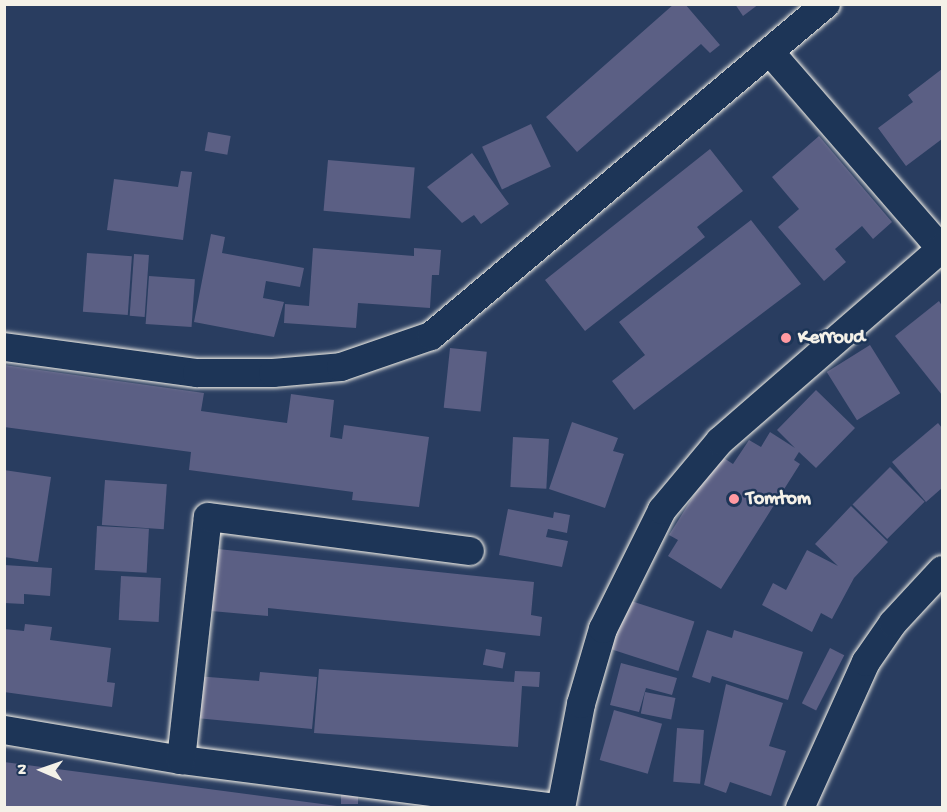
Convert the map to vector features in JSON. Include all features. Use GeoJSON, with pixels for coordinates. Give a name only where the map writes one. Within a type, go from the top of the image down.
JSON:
{"type":"FeatureCollection","features":[{"type":"Feature","properties":{"kind":"street"},"geometry":{"type":"LineString","coordinates":[[4,347],[197,373],[341,367],[390,353],[431,336],[465,313],[826,4]]}},
{"type":"Feature","properties":{"kind":"street"},"geometry":{"type":"LineString","coordinates":[[4,730],[181,760],[559,807],[581,704],[603,629],[662,510],[720,441],[942,249],[770,52]]}},
{"type":"Feature","properties":{"kind":"street"},"geometry":{"type":"LineString","coordinates":[[181,760],[208,517],[470,551]]}},
{"type":"Feature","properties":{"kind":"street"},"geometry":{"type":"LineString","coordinates":[[800,807],[866,662],[893,622],[942,570]]}},
{"type":"Feature","properties":{"kind":"building"},"geometry":{"type":"Polygon","coordinates":[[[674,4],[685,4],[720,45],[710,53],[701,44],[577,152],[546,117],[674,4]]]}},
{"type":"Feature","properties":{"kind":"building"},"geometry":{"type":"Polygon","coordinates":[[[735,4],[759,4],[743,16],[735,4]]]}},
{"type":"Feature","properties":{"kind":"building"},"geometry":{"type":"Polygon","coordinates":[[[942,69],[942,139],[906,166],[878,128],[913,102],[908,95],[942,69]]]}},
{"type":"Feature","properties":{"kind":"building"},"geometry":{"type":"Polygon","coordinates":[[[531,124],[551,167],[502,189],[482,147],[531,124]]]}},
{"type":"Feature","properties":{"kind":"building"},"geometry":{"type":"Polygon","coordinates":[[[208,132],[231,136],[227,155],[205,151],[208,132]]]}},
{"type":"Feature","properties":{"kind":"building"},"geometry":{"type":"Polygon","coordinates":[[[819,136],[892,222],[873,239],[862,226],[835,249],[846,262],[824,281],[778,227],[799,209],[772,177],[819,136]]]}},
{"type":"Feature","properties":{"kind":"building"},"geometry":{"type":"Polygon","coordinates":[[[710,149],[743,191],[697,227],[705,237],[585,331],[545,280],[710,149]]]}},
{"type":"Feature","properties":{"kind":"building"},"geometry":{"type":"Polygon","coordinates":[[[472,153],[509,204],[481,224],[474,215],[462,223],[427,187],[472,153]]]}},
{"type":"Feature","properties":{"kind":"building"},"geometry":{"type":"Polygon","coordinates":[[[328,160],[415,168],[410,218],[324,211],[328,160]]]}},
{"type":"Feature","properties":{"kind":"building"},"geometry":{"type":"Polygon","coordinates":[[[181,171],[192,172],[183,240],[107,230],[114,179],[178,187],[181,171]]]}},
{"type":"Feature","properties":{"kind":"building"},"geometry":{"type":"Polygon","coordinates":[[[751,220],[801,284],[634,410],[612,381],[645,355],[619,322],[751,220]]]}},
{"type":"Feature","properties":{"kind":"building"},"geometry":{"type":"Polygon","coordinates":[[[211,234],[225,237],[222,253],[304,268],[300,287],[266,281],[263,298],[284,302],[274,337],[194,322],[211,234]]]}},
{"type":"Feature","properties":{"kind":"building"},"geometry":{"type":"Polygon","coordinates":[[[313,248],[414,256],[414,248],[441,250],[439,275],[432,275],[430,308],[358,303],[356,328],[284,323],[285,304],[309,306],[313,248]]]}},
{"type":"Feature","properties":{"kind":"building"},"geometry":{"type":"Polygon","coordinates":[[[87,253],[132,256],[128,315],[83,312],[87,253]]]}},
{"type":"Feature","properties":{"kind":"building"},"geometry":{"type":"Polygon","coordinates":[[[134,254],[149,255],[145,317],[130,316],[134,254]]]}},
{"type":"Feature","properties":{"kind":"building"},"geometry":{"type":"Polygon","coordinates":[[[149,276],[195,279],[192,327],[146,324],[149,276]]]}},
{"type":"Feature","properties":{"kind":"building"},"geometry":{"type":"Polygon","coordinates":[[[939,301],[942,306],[942,395],[895,336],[939,301]]]}},
{"type":"Feature","properties":{"kind":"building"},"geometry":{"type":"Polygon","coordinates":[[[870,345],[900,393],[857,420],[827,372],[870,345]]]}},
{"type":"Feature","properties":{"kind":"building"},"geometry":{"type":"Polygon","coordinates":[[[450,348],[487,352],[481,412],[444,408],[450,348]]]}},
{"type":"Feature","properties":{"kind":"building"},"geometry":{"type":"Polygon","coordinates":[[[4,365],[204,393],[201,411],[287,423],[291,394],[334,400],[330,437],[342,439],[344,425],[429,437],[419,507],[352,500],[353,492],[189,470],[191,452],[4,427],[4,365]]]}},
{"type":"Feature","properties":{"kind":"building","name":"Tomtom"},"geometry":{"type":"Polygon","coordinates":[[[816,390],[855,428],[816,468],[799,452],[794,460],[800,464],[721,589],[668,556],[678,540],[669,535],[719,455],[733,464],[749,440],[761,447],[770,432],[795,448],[777,430],[816,390]]]}},
{"type":"Feature","properties":{"kind":"building"},"geometry":{"type":"Polygon","coordinates":[[[572,422],[618,438],[613,451],[624,454],[605,508],[549,489],[572,422]]]}},
{"type":"Feature","properties":{"kind":"building"},"geometry":{"type":"Polygon","coordinates":[[[938,423],[942,428],[942,488],[926,502],[892,462],[938,423]]]}},
{"type":"Feature","properties":{"kind":"building"},"geometry":{"type":"Polygon","coordinates":[[[513,437],[549,439],[546,489],[510,487],[513,437]]]}},
{"type":"Feature","properties":{"kind":"building"},"geometry":{"type":"Polygon","coordinates":[[[890,467],[925,502],[887,539],[853,504],[890,467]]]}},
{"type":"Feature","properties":{"kind":"building"},"geometry":{"type":"Polygon","coordinates":[[[4,470],[51,477],[38,562],[4,557],[4,470]]]}},
{"type":"Feature","properties":{"kind":"building"},"geometry":{"type":"Polygon","coordinates":[[[105,480],[167,484],[164,529],[102,525],[105,480]]]}},
{"type":"Feature","properties":{"kind":"building"},"geometry":{"type":"Polygon","coordinates":[[[851,506],[888,542],[854,578],[832,619],[821,613],[812,632],[762,605],[773,583],[786,590],[807,550],[838,566],[815,544],[851,506]]]}},
{"type":"Feature","properties":{"kind":"building"},"geometry":{"type":"Polygon","coordinates":[[[508,509],[553,518],[554,512],[570,515],[567,533],[548,529],[546,537],[568,541],[562,567],[499,555],[508,509]]]}},
{"type":"Feature","properties":{"kind":"building"},"geometry":{"type":"Polygon","coordinates":[[[97,526],[149,529],[147,573],[95,570],[97,526]]]}},
{"type":"Feature","properties":{"kind":"building"},"geometry":{"type":"Polygon","coordinates":[[[218,549],[534,582],[531,615],[542,617],[540,636],[268,608],[268,616],[211,611],[218,549]]]}},
{"type":"Feature","properties":{"kind":"building"},"geometry":{"type":"Polygon","coordinates":[[[4,565],[52,568],[50,596],[24,594],[24,604],[4,603],[4,565]]]}},
{"type":"Feature","properties":{"kind":"building"},"geometry":{"type":"Polygon","coordinates":[[[121,576],[161,578],[159,622],[119,620],[121,576]]]}},
{"type":"Feature","properties":{"kind":"building"},"geometry":{"type":"Polygon","coordinates":[[[625,599],[694,622],[678,671],[609,648],[625,599]]]}},
{"type":"Feature","properties":{"kind":"building"},"geometry":{"type":"Polygon","coordinates":[[[25,624],[52,627],[50,640],[111,648],[107,682],[115,683],[112,707],[4,692],[4,629],[24,631],[25,624]]]}},
{"type":"Feature","properties":{"kind":"building"},"geometry":{"type":"Polygon","coordinates":[[[707,630],[732,638],[734,630],[803,652],[788,700],[712,676],[710,683],[692,677],[707,630]]]}},
{"type":"Feature","properties":{"kind":"building"},"geometry":{"type":"Polygon","coordinates":[[[830,648],[844,655],[816,711],[802,703],[830,648]]]}},
{"type":"Feature","properties":{"kind":"building"},"geometry":{"type":"Polygon","coordinates":[[[486,649],[506,653],[503,669],[483,665],[486,649]]]}},
{"type":"Feature","properties":{"kind":"building"},"geometry":{"type":"Polygon","coordinates":[[[621,663],[677,678],[672,695],[646,688],[639,712],[610,705],[621,663]]]}},
{"type":"Feature","properties":{"kind":"building"},"geometry":{"type":"Polygon","coordinates":[[[319,669],[514,682],[515,671],[540,672],[539,687],[522,686],[518,747],[314,733],[319,669]]]}},
{"type":"Feature","properties":{"kind":"building"},"geometry":{"type":"Polygon","coordinates":[[[260,672],[317,677],[312,729],[196,718],[196,676],[259,681],[260,672]]]}},
{"type":"Feature","properties":{"kind":"building"},"geometry":{"type":"Polygon","coordinates":[[[726,684],[783,703],[769,746],[786,751],[771,796],[730,782],[726,793],[704,785],[726,684]]]}},
{"type":"Feature","properties":{"kind":"building"},"geometry":{"type":"Polygon","coordinates":[[[645,692],[675,698],[671,720],[641,714],[645,692]]]}},
{"type":"Feature","properties":{"kind":"building"},"geometry":{"type":"Polygon","coordinates":[[[614,710],[662,724],[648,774],[600,760],[614,710]]]}},
{"type":"Feature","properties":{"kind":"building"},"geometry":{"type":"Polygon","coordinates":[[[677,728],[704,730],[700,784],[673,782],[677,728]]]}},
{"type":"Feature","properties":{"kind":"building"},"geometry":{"type":"Polygon","coordinates":[[[4,762],[337,806],[337,807],[4,807],[4,762]]]}},
{"type":"Feature","properties":{"kind":"building"},"geometry":{"type":"Polygon","coordinates":[[[341,792],[358,792],[358,804],[341,804],[341,792]]]}},
{"type":"Feature","properties":{"kind":"place","name":"Kerroud"},"geometry":{"type":"Point","coordinates":[786,338]}},
{"type":"Feature","properties":{"kind":"place","name":"Tomtom"},"geometry":{"type":"Point","coordinates":[734,499]}}]}
